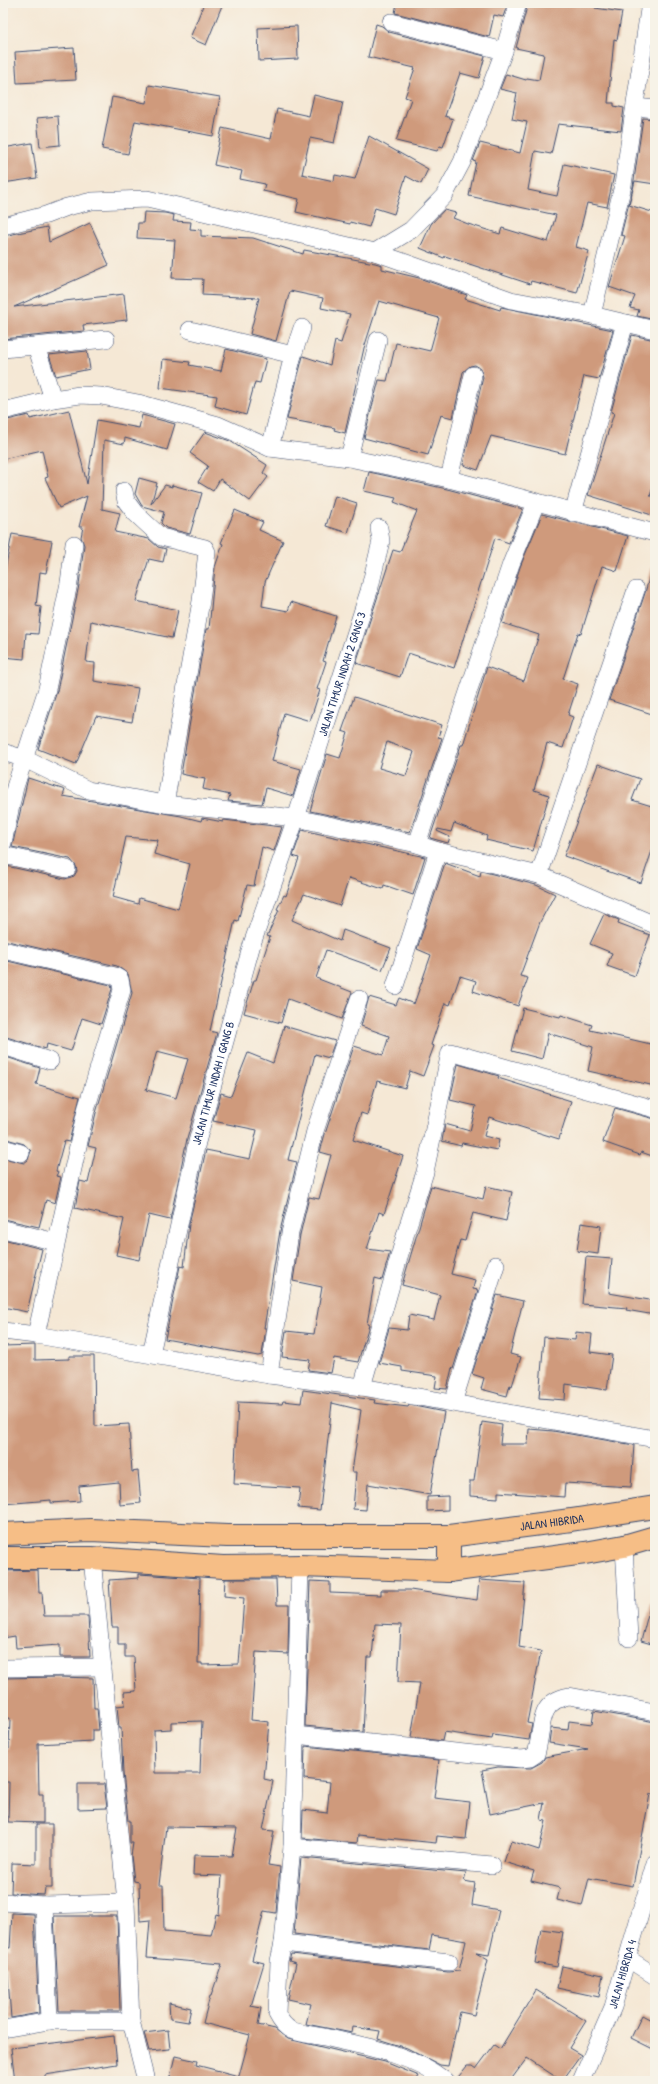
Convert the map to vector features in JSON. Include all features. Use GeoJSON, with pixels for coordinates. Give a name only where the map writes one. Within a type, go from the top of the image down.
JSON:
{"type":"FeatureCollection","features":[{"type":"Feature","properties":{"kind":"main road","name":"JALAN HIBRIDA"},"geometry":{"type":"LineString","coordinates":[[3,1534],[90,1530],[227,1536],[449,1536],[655,1507]]}},
{"type":"Feature","properties":{"kind":"main road"},"geometry":{"type":"LineString","coordinates":[[449,1536],[449,1571]]}},
{"type":"Feature","properties":{"kind":"main road"},"geometry":{"type":"LineString","coordinates":[[3,1558],[92,1558],[223,1567],[300,1566],[449,1571],[624,1546],[655,1537]]}},
{"type":"Feature","properties":{"kind":"street"},"geometry":{"type":"LineString","coordinates":[[375,252],[411,230],[444,196],[462,162],[504,51],[518,3]]}},
{"type":"Feature","properties":{"kind":"street"},"geometry":{"type":"LineString","coordinates":[[592,314],[623,185],[636,107],[642,46],[650,3]]}},
{"type":"Feature","properties":{"kind":"street"},"geometry":{"type":"LineString","coordinates":[[391,22],[504,51]]}},
{"type":"Feature","properties":{"kind":"street"},"geometry":{"type":"LineString","coordinates":[[636,107],[655,109]]}},
{"type":"Feature","properties":{"kind":"street"},"geometry":{"type":"LineString","coordinates":[[3,226],[46,215],[67,206],[92,200],[147,200],[375,252],[511,300],[592,314],[655,330]]}},
{"type":"Feature","properties":{"kind":"street"},"geometry":{"type":"LineString","coordinates":[[573,513],[625,323]]}},
{"type":"Feature","properties":{"kind":"street"},"geometry":{"type":"LineString","coordinates":[[270,448],[293,355],[302,328]]}},
{"type":"Feature","properties":{"kind":"street"},"geometry":{"type":"LineString","coordinates":[[190,330],[293,355]]}},
{"type":"Feature","properties":{"kind":"street"},"geometry":{"type":"LineString","coordinates":[[3,349],[106,339]]}},
{"type":"Feature","properties":{"kind":"street"},"geometry":{"type":"LineString","coordinates":[[348,458],[378,340]]}},
{"type":"Feature","properties":{"kind":"street"},"geometry":{"type":"LineString","coordinates":[[36,346],[53,399]]}},
{"type":"Feature","properties":{"kind":"street"},"geometry":{"type":"LineString","coordinates":[[449,479],[473,375]]}},
{"type":"Feature","properties":{"kind":"street"},"geometry":{"type":"LineString","coordinates":[[3,411],[53,399],[80,395],[102,396],[138,403],[218,425],[270,448],[348,458],[449,479],[573,513],[655,533]]}},
{"type":"Feature","properties":{"kind":"street"},"geometry":{"type":"LineString","coordinates":[[124,490],[126,501],[135,513],[161,537],[205,548],[207,552],[201,601],[165,804]]}},
{"type":"Feature","properties":{"kind":"street"},"geometry":{"type":"LineString","coordinates":[[417,844],[511,564],[536,503]]}},
{"type":"Feature","properties":{"kind":"street","name":"JALAN TIMUR INDAH 2 GANG 3"},"geometry":{"type":"LineString","coordinates":[[296,818],[369,591],[381,541],[379,528]]}},
{"type":"Feature","properties":{"kind":"street"},"geometry":{"type":"LineString","coordinates":[[3,843],[15,787],[47,689],[69,583],[74,544]]}},
{"type":"Feature","properties":{"kind":"street"},"geometry":{"type":"LineString","coordinates":[[539,875],[636,590]]}},
{"type":"Feature","properties":{"kind":"street"},"geometry":{"type":"LineString","coordinates":[[3,752],[25,759],[88,790],[165,804],[296,818],[417,844],[438,851],[539,875],[655,925]]}},
{"type":"Feature","properties":{"kind":"street","name":"JALAN TIMUR INDAH I GANG B"},"geometry":{"type":"LineString","coordinates":[[151,1354],[197,1142],[252,944],[296,818]]}},
{"type":"Feature","properties":{"kind":"street"},"geometry":{"type":"LineString","coordinates":[[395,986],[438,851]]}},
{"type":"Feature","properties":{"kind":"street"},"geometry":{"type":"LineString","coordinates":[[3,855],[67,869]]}},
{"type":"Feature","properties":{"kind":"street"},"geometry":{"type":"LineString","coordinates":[[3,950],[115,976],[122,984],[122,990],[86,1110],[36,1334]]}},
{"type":"Feature","properties":{"kind":"street"},"geometry":{"type":"LineString","coordinates":[[269,1375],[292,1226],[315,1131],[359,999]]}},
{"type":"Feature","properties":{"kind":"street"},"geometry":{"type":"LineString","coordinates":[[3,1046],[50,1061]]}},
{"type":"Feature","properties":{"kind":"street"},"geometry":{"type":"LineString","coordinates":[[362,1387],[407,1229],[425,1172],[450,1052],[655,1109]]}},
{"type":"Feature","properties":{"kind":"street"},"geometry":{"type":"LineString","coordinates":[[3,1148],[21,1153]]}},
{"type":"Feature","properties":{"kind":"street"},"geometry":{"type":"LineString","coordinates":[[3,1229],[56,1242]]}},
{"type":"Feature","properties":{"kind":"street"},"geometry":{"type":"LineString","coordinates":[[453,1403],[496,1265]]}},
{"type":"Feature","properties":{"kind":"street"},"geometry":{"type":"LineString","coordinates":[[3,1331],[36,1334],[269,1375],[362,1387],[655,1438]]}},
{"type":"Feature","properties":{"kind":"street"},"geometry":{"type":"LineString","coordinates":[[624,1546],[629,1638]]}},
{"type":"Feature","properties":{"kind":"street"},"geometry":{"type":"LineString","coordinates":[[92,1558],[126,1903],[131,2021],[146,2081]]}},
{"type":"Feature","properties":{"kind":"street"},"geometry":{"type":"LineString","coordinates":[[300,1566],[292,1847],[283,1943],[279,1961],[276,2006],[280,2021],[290,2030],[368,2047],[406,2060],[438,2075],[445,2081]]}},
{"type":"Feature","properties":{"kind":"street"},"geometry":{"type":"LineString","coordinates":[[3,1668],[103,1668]]}},
{"type":"Feature","properties":{"kind":"street"},"geometry":{"type":"LineString","coordinates":[[295,1735],[521,1759],[530,1758],[536,1754],[544,1712],[555,1700],[562,1697],[569,1696],[655,1712]]}},
{"type":"Feature","properties":{"kind":"street"},"geometry":{"type":"LineString","coordinates":[[292,1847],[492,1865]]}},
{"type":"Feature","properties":{"kind":"street","name":"JALAN HIBRIDA 4"},"geometry":{"type":"LineString","coordinates":[[581,2081],[613,2007],[655,1863]]}},
{"type":"Feature","properties":{"kind":"street"},"geometry":{"type":"LineString","coordinates":[[3,1902],[44,1905],[126,1903]]}},
{"type":"Feature","properties":{"kind":"street"},"geometry":{"type":"LineString","coordinates":[[44,1905],[50,2021]]}},
{"type":"Feature","properties":{"kind":"street"},"geometry":{"type":"LineString","coordinates":[[283,1943],[449,1962]]}},
{"type":"Feature","properties":{"kind":"street"},"geometry":{"type":"LineString","coordinates":[[627,1958],[655,1976]]}},
{"type":"Feature","properties":{"kind":"street"},"geometry":{"type":"LineString","coordinates":[[3,2030],[50,2021],[131,2021]]}},
{"type":"Feature","properties":{"kind":"building"},"geometry":{"type":"Polygon","coordinates":[[[204,3],[223,3],[206,45],[190,38],[204,3]]]}},
{"type":"Feature","properties":{"kind":"building"},"geometry":{"type":"Polygon","coordinates":[[[397,3],[508,3],[503,17],[494,15],[489,37],[395,13],[397,3]]]}},
{"type":"Feature","properties":{"kind":"building"},"geometry":{"type":"Polygon","coordinates":[[[528,3],[596,3],[595,8],[622,12],[617,40],[614,39],[608,103],[614,103],[614,106],[624,108],[621,131],[558,124],[551,154],[535,151],[528,190],[557,196],[564,164],[614,175],[607,207],[587,203],[576,247],[589,251],[577,293],[531,281],[530,284],[445,256],[444,258],[420,248],[431,224],[444,210],[456,213],[453,218],[500,234],[502,228],[548,242],[556,215],[469,196],[476,162],[473,161],[480,143],[520,153],[527,122],[512,119],[517,93],[500,89],[506,74],[526,80],[527,78],[539,80],[544,54],[516,48],[528,3]]]}},
{"type":"Feature","properties":{"kind":"building"},"geometry":{"type":"Polygon","coordinates":[[[376,24],[382,26],[389,32],[485,56],[479,78],[460,73],[445,116],[453,119],[443,147],[440,146],[437,151],[396,141],[411,99],[405,97],[415,68],[368,57],[376,24]]]}},
{"type":"Feature","properties":{"kind":"building"},"geometry":{"type":"Polygon","coordinates":[[[297,26],[298,59],[259,61],[258,28],[297,26]]]}},
{"type":"Feature","properties":{"kind":"building"},"geometry":{"type":"Polygon","coordinates":[[[74,48],[76,80],[17,83],[15,52],[74,48]]]}},
{"type":"Feature","properties":{"kind":"building"},"geometry":{"type":"Polygon","coordinates":[[[149,85],[220,97],[213,136],[135,121],[128,154],[102,149],[112,97],[146,103],[149,85]]]}},
{"type":"Feature","properties":{"kind":"building"},"geometry":{"type":"Polygon","coordinates":[[[314,95],[343,102],[334,143],[310,138],[302,174],[334,181],[335,175],[355,179],[369,136],[428,169],[421,184],[406,176],[394,214],[375,208],[369,227],[296,212],[299,199],[263,191],[265,184],[240,179],[242,171],[214,165],[222,128],[271,139],[277,109],[309,116],[314,95]]]}},
{"type":"Feature","properties":{"kind":"building"},"geometry":{"type":"Polygon","coordinates":[[[58,116],[60,145],[40,147],[37,118],[58,116]]]}},
{"type":"Feature","properties":{"kind":"building"},"geometry":{"type":"Polygon","coordinates":[[[643,118],[655,119],[655,184],[635,181],[629,205],[655,213],[655,320],[637,316],[639,310],[630,308],[635,296],[609,287],[625,236],[621,235],[633,187],[643,118]]]}},
{"type":"Feature","properties":{"kind":"building"},"geometry":{"type":"Polygon","coordinates":[[[32,143],[37,178],[3,183],[3,148],[32,143]]]}},
{"type":"Feature","properties":{"kind":"building"},"geometry":{"type":"Polygon","coordinates":[[[144,212],[165,213],[174,215],[173,221],[191,222],[190,229],[201,230],[201,236],[253,238],[303,254],[304,250],[375,263],[382,265],[382,269],[419,278],[467,295],[465,299],[500,310],[501,307],[613,330],[599,379],[584,376],[565,454],[491,436],[478,470],[463,465],[483,377],[480,368],[475,365],[470,366],[463,372],[453,418],[441,415],[428,455],[364,438],[379,380],[387,381],[396,343],[430,351],[439,318],[379,301],[364,348],[345,433],[334,430],[335,428],[287,419],[303,356],[330,365],[335,341],[341,343],[350,314],[321,308],[323,298],[290,291],[276,341],[250,334],[259,298],[202,295],[203,279],[172,278],[175,240],[137,238],[138,223],[143,223],[144,212]]]}},
{"type":"Feature","properties":{"kind":"building"},"geometry":{"type":"Polygon","coordinates":[[[90,223],[109,265],[14,307],[124,294],[127,320],[83,325],[84,331],[3,339],[3,236],[47,227],[49,242],[90,223]]]}},
{"type":"Feature","properties":{"kind":"building"},"geometry":{"type":"Polygon","coordinates":[[[632,335],[655,340],[655,481],[650,496],[655,496],[655,516],[588,495],[614,413],[611,412],[632,335]]]}},
{"type":"Feature","properties":{"kind":"building"},"geometry":{"type":"Polygon","coordinates":[[[226,349],[266,359],[260,383],[255,382],[246,415],[215,406],[217,396],[160,388],[163,359],[190,362],[189,365],[221,371],[226,349]]]}},
{"type":"Feature","properties":{"kind":"building"},"geometry":{"type":"Polygon","coordinates":[[[87,351],[90,369],[56,376],[49,355],[87,351]]]}},
{"type":"Feature","properties":{"kind":"building"},"geometry":{"type":"Polygon","coordinates":[[[69,410],[87,484],[97,420],[139,428],[142,415],[175,424],[167,450],[125,438],[124,444],[104,440],[102,509],[120,513],[115,532],[149,539],[158,547],[166,549],[163,562],[149,559],[136,601],[178,610],[172,638],[91,621],[86,662],[95,663],[94,681],[138,688],[132,722],[96,716],[76,764],[38,749],[57,691],[79,585],[84,545],[81,537],[83,527],[79,527],[87,496],[59,508],[45,478],[48,477],[42,450],[3,459],[3,421],[29,415],[30,419],[69,410]]]}},
{"type":"Feature","properties":{"kind":"building"},"geometry":{"type":"Polygon","coordinates":[[[205,432],[230,441],[267,465],[263,473],[268,477],[250,501],[220,479],[213,491],[198,482],[208,466],[190,453],[205,432]]]}},
{"type":"Feature","properties":{"kind":"building"},"geometry":{"type":"Polygon","coordinates":[[[369,472],[447,489],[523,509],[509,543],[495,538],[454,668],[408,653],[400,677],[356,663],[393,550],[400,552],[417,511],[394,502],[396,498],[364,491],[369,472]]]}},
{"type":"Feature","properties":{"kind":"building"},"geometry":{"type":"Polygon","coordinates":[[[139,478],[157,483],[151,504],[165,485],[172,487],[172,485],[202,493],[190,534],[166,528],[161,523],[164,512],[142,506],[135,494],[139,478]]]}},
{"type":"Feature","properties":{"kind":"building"},"geometry":{"type":"Polygon","coordinates":[[[335,496],[357,503],[348,533],[326,526],[335,496]]]}},
{"type":"Feature","properties":{"kind":"building"},"geometry":{"type":"Polygon","coordinates":[[[235,510],[263,522],[259,530],[283,541],[265,582],[262,606],[288,611],[291,602],[336,616],[323,661],[326,662],[317,689],[320,690],[310,721],[284,713],[272,761],[301,769],[293,796],[266,788],[262,804],[228,801],[230,795],[203,789],[205,779],[181,774],[206,629],[209,629],[215,567],[223,544],[221,543],[235,510]]]}},
{"type":"Feature","properties":{"kind":"building"},"geometry":{"type":"Polygon","coordinates":[[[542,514],[628,536],[617,571],[602,566],[581,634],[578,633],[563,679],[578,684],[568,715],[573,717],[563,748],[547,743],[534,790],[549,795],[533,851],[486,840],[487,836],[454,823],[451,832],[438,829],[437,831],[450,837],[448,843],[430,838],[461,745],[463,745],[487,667],[524,681],[539,635],[502,623],[520,567],[542,514]]]}},
{"type":"Feature","properties":{"kind":"building"},"geometry":{"type":"Polygon","coordinates":[[[12,534],[52,541],[46,573],[40,572],[36,606],[41,607],[38,634],[26,633],[24,659],[3,657],[3,580],[12,534]]]}},
{"type":"Feature","properties":{"kind":"building"},"geometry":{"type":"Polygon","coordinates":[[[652,567],[655,567],[655,715],[609,700],[645,593],[652,567]]]}},
{"type":"Feature","properties":{"kind":"building"},"geometry":{"type":"Polygon","coordinates":[[[354,697],[442,725],[438,737],[442,738],[410,832],[310,811],[327,754],[340,758],[348,733],[342,731],[354,697]],[[387,742],[379,768],[406,776],[414,752],[387,742]]]}},
{"type":"Feature","properties":{"kind":"building"},"geometry":{"type":"Polygon","coordinates":[[[598,764],[640,779],[632,800],[655,807],[655,842],[641,883],[564,856],[598,764]]]}},
{"type":"Feature","properties":{"kind":"building"},"geometry":{"type":"Polygon","coordinates":[[[28,778],[65,790],[63,796],[181,816],[201,821],[202,818],[223,822],[224,820],[282,827],[274,851],[262,847],[254,886],[247,885],[238,921],[235,920],[210,1031],[217,1033],[187,1139],[170,1220],[149,1215],[139,1260],[116,1255],[124,1219],[75,1208],[80,1181],[88,1183],[96,1148],[88,1146],[96,1113],[132,993],[128,974],[117,966],[3,940],[3,878],[6,866],[65,879],[74,876],[77,871],[76,866],[70,859],[12,847],[28,778]],[[126,837],[113,897],[138,904],[139,898],[178,909],[190,864],[154,854],[158,840],[126,837]],[[157,1051],[146,1090],[176,1098],[188,1059],[157,1051]]]}},
{"type":"Feature","properties":{"kind":"building"},"geometry":{"type":"Polygon","coordinates":[[[302,830],[425,857],[413,895],[384,885],[383,889],[349,878],[340,906],[304,894],[292,920],[340,941],[343,930],[391,948],[382,970],[326,950],[316,978],[352,992],[342,1019],[288,999],[281,1023],[244,1013],[254,980],[256,980],[270,937],[267,936],[279,910],[277,909],[284,895],[286,896],[299,858],[293,856],[302,830]]]}},
{"type":"Feature","properties":{"kind":"building"},"geometry":{"type":"Polygon","coordinates":[[[445,863],[480,876],[481,871],[536,885],[555,894],[540,922],[520,976],[528,978],[518,1006],[473,991],[476,981],[460,976],[450,1005],[445,1003],[431,1045],[434,1046],[423,1076],[410,1071],[405,1088],[377,1081],[367,1115],[361,1113],[353,1140],[403,1156],[384,1214],[379,1212],[367,1249],[390,1252],[382,1280],[375,1278],[367,1324],[369,1325],[358,1362],[334,1358],[331,1373],[308,1370],[310,1360],[282,1357],[286,1331],[314,1334],[322,1287],[293,1281],[300,1235],[309,1197],[319,1199],[331,1155],[320,1152],[354,1046],[383,1055],[389,1036],[361,1026],[369,997],[396,1005],[399,998],[414,1004],[431,955],[417,949],[445,863]]]}},
{"type":"Feature","properties":{"kind":"building"},"geometry":{"type":"Polygon","coordinates":[[[604,914],[619,920],[618,923],[650,935],[635,976],[607,966],[612,953],[590,944],[604,914]]]}},
{"type":"Feature","properties":{"kind":"building"},"geometry":{"type":"Polygon","coordinates":[[[3,960],[111,985],[112,989],[101,1024],[82,1018],[71,1051],[47,1044],[46,1049],[3,1036],[3,960]]]}},
{"type":"Feature","properties":{"kind":"building"},"geometry":{"type":"Polygon","coordinates":[[[523,1008],[560,1017],[561,1015],[592,1025],[590,1030],[655,1045],[655,1086],[588,1071],[593,1047],[548,1033],[542,1059],[512,1051],[523,1008]]]}},
{"type":"Feature","properties":{"kind":"building"},"geometry":{"type":"Polygon","coordinates":[[[284,1026],[335,1041],[329,1058],[315,1054],[288,1160],[297,1162],[280,1231],[264,1328],[266,1328],[262,1355],[258,1356],[165,1339],[180,1266],[184,1267],[189,1224],[206,1150],[250,1159],[257,1130],[213,1121],[221,1093],[231,1096],[248,1053],[273,1063],[284,1026]]]}},
{"type":"Feature","properties":{"kind":"building"},"geometry":{"type":"Polygon","coordinates":[[[3,1056],[40,1068],[36,1084],[80,1097],[69,1142],[64,1141],[56,1171],[58,1172],[56,1176],[61,1177],[55,1203],[46,1200],[39,1227],[3,1219],[3,1158],[24,1163],[28,1160],[31,1151],[24,1144],[3,1138],[3,1056]]]}},
{"type":"Feature","properties":{"kind":"building"},"geometry":{"type":"Polygon","coordinates":[[[458,1064],[499,1076],[498,1078],[571,1101],[559,1139],[489,1117],[484,1136],[499,1140],[497,1150],[462,1143],[461,1146],[442,1141],[445,1124],[470,1131],[476,1106],[450,1100],[458,1064]]]}},
{"type":"Feature","properties":{"kind":"building"},"geometry":{"type":"Polygon","coordinates":[[[615,1108],[655,1119],[655,1157],[641,1152],[640,1155],[603,1142],[615,1108]]]}},
{"type":"Feature","properties":{"kind":"building"},"geometry":{"type":"Polygon","coordinates":[[[431,1186],[483,1199],[486,1186],[512,1192],[506,1221],[473,1213],[465,1241],[460,1240],[451,1274],[475,1280],[473,1289],[478,1290],[453,1369],[452,1368],[447,1389],[435,1388],[437,1376],[402,1371],[402,1367],[379,1363],[389,1328],[407,1330],[409,1315],[434,1320],[440,1295],[402,1285],[431,1186]]]}},
{"type":"Feature","properties":{"kind":"building"},"geometry":{"type":"Polygon","coordinates":[[[581,1223],[601,1226],[598,1254],[577,1251],[581,1223]]]}},
{"type":"Feature","properties":{"kind":"building"},"geometry":{"type":"Polygon","coordinates":[[[3,1239],[42,1249],[27,1312],[3,1307],[3,1239]]]}},
{"type":"Feature","properties":{"kind":"building"},"geometry":{"type":"Polygon","coordinates":[[[586,1257],[612,1259],[609,1293],[655,1301],[655,1315],[626,1310],[627,1308],[582,1304],[586,1257]]]}},
{"type":"Feature","properties":{"kind":"building"},"geometry":{"type":"Polygon","coordinates":[[[497,1295],[523,1301],[510,1354],[521,1357],[512,1386],[510,1385],[507,1396],[481,1389],[484,1378],[472,1374],[497,1295]]]}},
{"type":"Feature","properties":{"kind":"building"},"geometry":{"type":"Polygon","coordinates":[[[576,1332],[592,1334],[590,1352],[612,1355],[607,1390],[566,1384],[565,1400],[539,1398],[544,1337],[575,1340],[576,1332]]]}},
{"type":"Feature","properties":{"kind":"building"},"geometry":{"type":"Polygon","coordinates":[[[35,1345],[35,1360],[69,1359],[69,1356],[94,1356],[95,1426],[129,1424],[132,1472],[138,1471],[141,1503],[120,1505],[119,1482],[79,1486],[80,1501],[51,1503],[51,1500],[3,1504],[3,1346],[35,1345]]]}},
{"type":"Feature","properties":{"kind":"building"},"geometry":{"type":"Polygon","coordinates":[[[303,1390],[375,1400],[374,1403],[408,1407],[409,1405],[444,1412],[430,1495],[368,1484],[366,1510],[353,1509],[356,1472],[352,1472],[361,1410],[332,1403],[320,1510],[298,1508],[300,1488],[234,1484],[238,1402],[282,1404],[283,1401],[301,1403],[303,1390]]]}},
{"type":"Feature","properties":{"kind":"building"},"geometry":{"type":"Polygon","coordinates":[[[482,1422],[502,1425],[500,1444],[528,1444],[529,1429],[553,1431],[634,1445],[631,1487],[565,1483],[564,1497],[498,1492],[498,1498],[470,1496],[470,1481],[474,1481],[482,1422]]]}},
{"type":"Feature","properties":{"kind":"building"},"geometry":{"type":"Polygon","coordinates":[[[448,1496],[448,1510],[427,1511],[427,1497],[448,1496]]]}},
{"type":"Feature","properties":{"kind":"building"},"geometry":{"type":"Polygon","coordinates":[[[38,1570],[39,1593],[42,1593],[44,1616],[88,1616],[90,1657],[60,1657],[60,1645],[16,1648],[15,1636],[3,1638],[3,1571],[38,1570]]]}},
{"type":"Feature","properties":{"kind":"building"},"geometry":{"type":"Polygon","coordinates":[[[139,1574],[200,1578],[198,1663],[202,1663],[202,1665],[239,1664],[244,1598],[224,1596],[225,1579],[276,1579],[277,1605],[289,1605],[288,1654],[256,1652],[251,1720],[269,1722],[264,1779],[273,1781],[263,1830],[274,1831],[268,1865],[280,1867],[276,1913],[264,1911],[252,1960],[264,1963],[251,2006],[261,2008],[258,2025],[275,2029],[288,2039],[385,2062],[419,2076],[416,2081],[169,2081],[175,2056],[197,2061],[196,2065],[239,2076],[250,2035],[203,2023],[210,1996],[222,1964],[147,1958],[150,1920],[140,1921],[139,1882],[134,1881],[131,1856],[133,1843],[130,1843],[130,1821],[128,1821],[123,1773],[121,1728],[119,1728],[117,1706],[125,1705],[124,1692],[136,1691],[134,1657],[125,1657],[125,1645],[118,1645],[118,1627],[112,1627],[109,1580],[139,1578],[139,1574]],[[202,1721],[171,1722],[171,1729],[154,1730],[155,1773],[200,1773],[202,1721]],[[166,1827],[159,1885],[163,1885],[164,1931],[211,1935],[216,1914],[219,1915],[222,1876],[193,1875],[194,1855],[232,1856],[237,1828],[166,1827]]]}},
{"type":"Feature","properties":{"kind":"building"},"geometry":{"type":"Polygon","coordinates":[[[479,1580],[525,1583],[519,1647],[541,1651],[527,1723],[532,1724],[529,1740],[493,1735],[492,1739],[444,1732],[442,1741],[411,1737],[420,1683],[398,1682],[401,1625],[375,1624],[372,1657],[367,1657],[363,1732],[305,1726],[310,1581],[330,1582],[330,1593],[381,1595],[381,1590],[410,1590],[477,1600],[479,1580]]]}},
{"type":"Feature","properties":{"kind":"building"},"geometry":{"type":"Polygon","coordinates":[[[651,1603],[655,1604],[655,1645],[641,1641],[651,1603]]]}},
{"type":"Feature","properties":{"kind":"building"},"geometry":{"type":"Polygon","coordinates":[[[3,1678],[93,1678],[94,1708],[97,1708],[99,1730],[92,1730],[92,1741],[38,1744],[39,1794],[43,1794],[43,1823],[8,1822],[9,1782],[5,1782],[5,1749],[9,1749],[10,1718],[3,1719],[3,1678]]]}},
{"type":"Feature","properties":{"kind":"building"},"geometry":{"type":"Polygon","coordinates":[[[594,1711],[655,1722],[655,1795],[650,1794],[633,1886],[589,1878],[582,1906],[557,1900],[560,1888],[531,1881],[534,1871],[504,1862],[511,1841],[539,1850],[546,1821],[541,1820],[544,1803],[490,1814],[482,1770],[498,1767],[531,1768],[542,1762],[545,1757],[588,1749],[549,1743],[551,1728],[568,1730],[569,1721],[592,1724],[594,1711]]]}},
{"type":"Feature","properties":{"kind":"building"},"geometry":{"type":"Polygon","coordinates":[[[305,1746],[439,1760],[434,1798],[470,1802],[466,1839],[437,1836],[436,1843],[358,1835],[357,1843],[302,1838],[303,1810],[327,1813],[330,1782],[304,1779],[305,1746]]]}},
{"type":"Feature","properties":{"kind":"building"},"geometry":{"type":"Polygon","coordinates":[[[78,1784],[104,1784],[107,1808],[78,1809],[78,1784]]]}},
{"type":"Feature","properties":{"kind":"building"},"geometry":{"type":"Polygon","coordinates":[[[36,1824],[52,1824],[52,1888],[45,1888],[44,1895],[11,1893],[12,1863],[36,1864],[36,1824]]]}},
{"type":"Feature","properties":{"kind":"building"},"geometry":{"type":"Polygon","coordinates":[[[301,1858],[466,1873],[464,1881],[475,1883],[472,1905],[499,1910],[489,1955],[476,1953],[488,1960],[474,2015],[460,2012],[448,2066],[440,2065],[407,2048],[378,2039],[380,2031],[353,2027],[352,2033],[306,2024],[311,2004],[288,1999],[296,1963],[289,1961],[291,1954],[448,1972],[459,1971],[466,1941],[432,1935],[429,1950],[294,1934],[301,1858]]]}},
{"type":"Feature","properties":{"kind":"building"},"geometry":{"type":"Polygon","coordinates":[[[12,1913],[34,1914],[39,2013],[11,2018],[7,1966],[3,1966],[3,1947],[10,1948],[12,1913]]]}},
{"type":"Feature","properties":{"kind":"building"},"geometry":{"type":"Polygon","coordinates":[[[54,1916],[117,1916],[120,2011],[59,2011],[54,1916]]]}},
{"type":"Feature","properties":{"kind":"building"},"geometry":{"type":"Polygon","coordinates":[[[541,1929],[563,1932],[557,1967],[535,1963],[541,1929]]]}},
{"type":"Feature","properties":{"kind":"building"},"geometry":{"type":"Polygon","coordinates":[[[562,1966],[603,1975],[599,1997],[557,1988],[562,1966]]]}},
{"type":"Feature","properties":{"kind":"building"},"geometry":{"type":"Polygon","coordinates":[[[536,1990],[586,2021],[569,2048],[581,2055],[562,2081],[527,2058],[510,2081],[455,2081],[467,2066],[472,2066],[476,2069],[494,2045],[500,2049],[536,1990]]]}},
{"type":"Feature","properties":{"kind":"building"},"geometry":{"type":"Polygon","coordinates":[[[169,2003],[191,2008],[188,2022],[170,2019],[169,2003]]]}},
{"type":"Feature","properties":{"kind":"building"},"geometry":{"type":"Polygon","coordinates":[[[642,2015],[655,2022],[655,2050],[631,2038],[642,2015]]]}},
{"type":"Feature","properties":{"kind":"building"},"geometry":{"type":"Polygon","coordinates":[[[168,2030],[170,2049],[149,2051],[144,2033],[168,2030]]]}},
{"type":"Feature","properties":{"kind":"building"},"geometry":{"type":"Polygon","coordinates":[[[114,2036],[117,2064],[45,2075],[45,2081],[15,2081],[11,2048],[114,2036]]]}}]}
